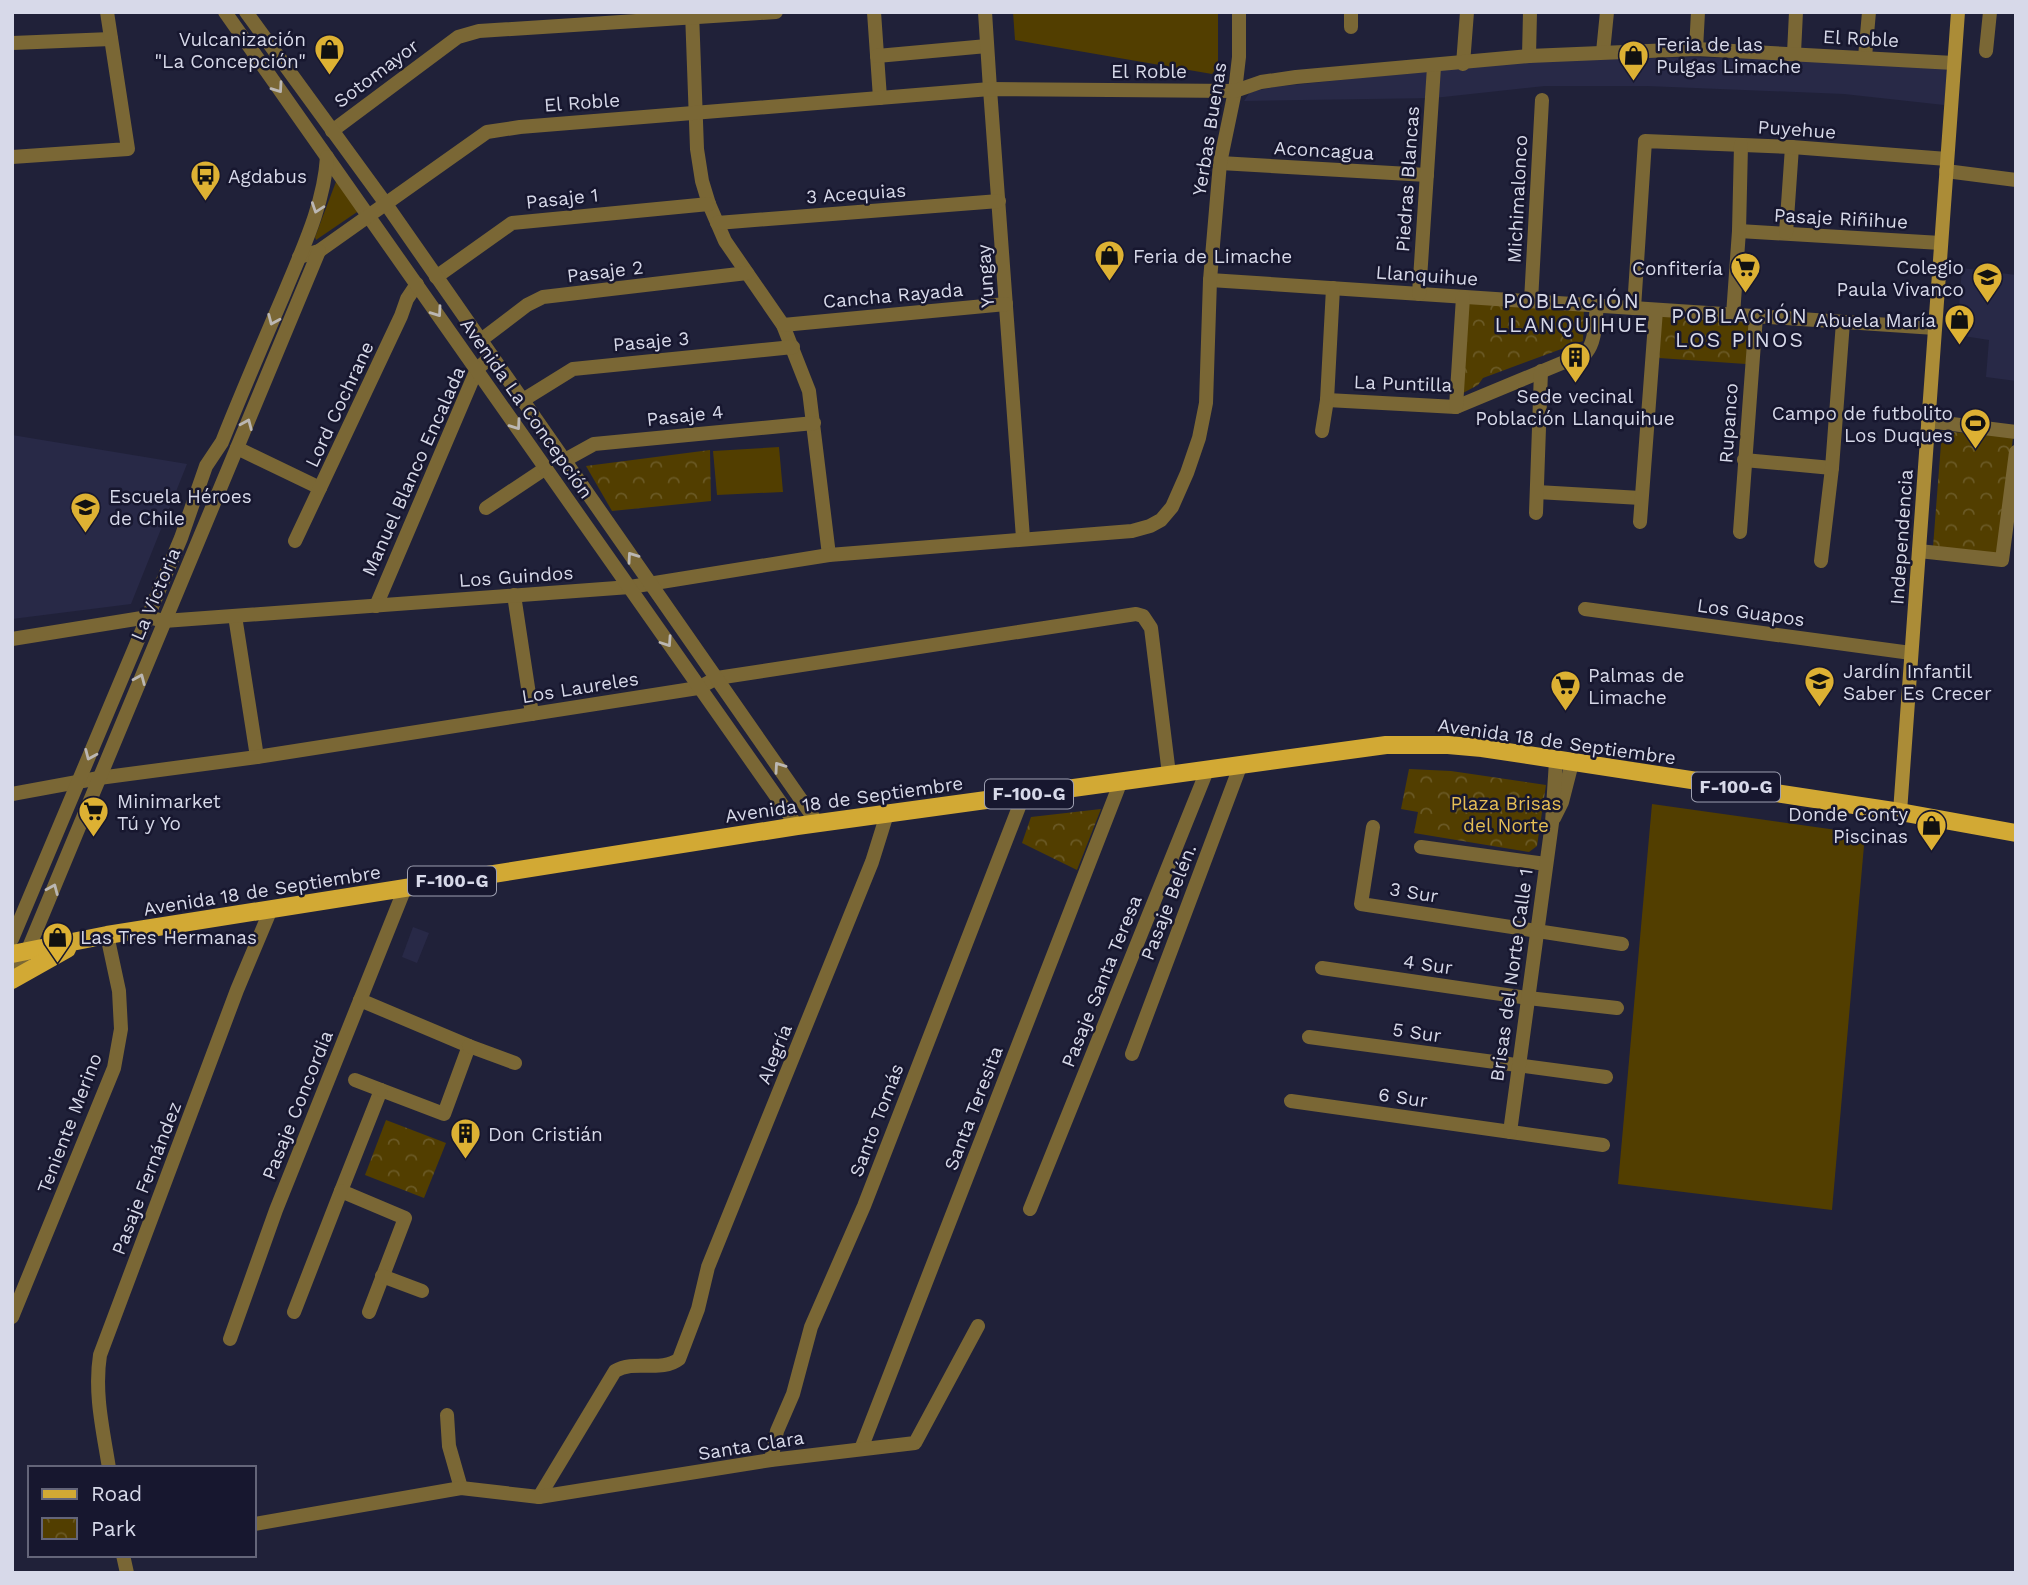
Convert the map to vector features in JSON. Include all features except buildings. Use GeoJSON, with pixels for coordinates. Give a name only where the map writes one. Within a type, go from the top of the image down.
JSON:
{"type":"FeatureCollection","features":[{"type":"Feature","properties":{"kind":"main road","name":"Independencia"},"geometry":{"type":"LineString","coordinates":[[1900,812],[1958,12]]}},
{"type":"Feature","properties":{"kind":"main road","name":"Avenida 18 de Septiembre"},"geometry":{"type":"LineString","coordinates":[[20,953],[107,935],[797,826],[1358,747],[1415,744],[1482,748],[2016,832]]}},
{"type":"Feature","properties":{"kind":"main road"},"geometry":{"type":"LineString","coordinates":[[12,980],[80,941]]}},
{"type":"Feature","properties":{"kind":"street"},"geometry":{"type":"LineString","coordinates":[[12,157],[128,149],[107,12]]}},
{"type":"Feature","properties":{"kind":"street","name":"Avenida La Concepción"},"geometry":{"type":"LineString","coordinates":[[225,12],[797,826]]}},
{"type":"Feature","properties":{"kind":"street","name":"Avenida La Concepción"},"geometry":{"type":"LineString","coordinates":[[246,12],[386,204],[818,824]]}},
{"type":"Feature","properties":{"kind":"street","name":"Sotomayor"},"geometry":{"type":"LineString","coordinates":[[332,131],[458,37],[479,31],[692,15],[776,12]]}},
{"type":"Feature","properties":{"kind":"street"},"geometry":{"type":"LineString","coordinates":[[874,12],[880,98]]}},
{"type":"Feature","properties":{"kind":"street","name":"Yungay"},"geometry":{"type":"LineString","coordinates":[[985,12],[1023,538]]}},
{"type":"Feature","properties":{"kind":"street","name":"Yerbas Buenas"},"geometry":{"type":"LineString","coordinates":[[1023,538],[1132,531],[1150,526],[1161,520],[1172,507],[1188,473],[1206,403],[1210,280],[1220,163],[1240,57],[1239,12]]}},
{"type":"Feature","properties":{"kind":"street"},"geometry":{"type":"LineString","coordinates":[[1463,64],[1466,12]]}},
{"type":"Feature","properties":{"kind":"street"},"geometry":{"type":"LineString","coordinates":[[1528,57],[1530,12]]}},
{"type":"Feature","properties":{"kind":"street"},"geometry":{"type":"LineString","coordinates":[[1603,52],[1607,12]]}},
{"type":"Feature","properties":{"kind":"street"},"geometry":{"type":"LineString","coordinates":[[1696,49],[1698,12]]}},
{"type":"Feature","properties":{"kind":"street"},"geometry":{"type":"LineString","coordinates":[[1794,53],[1796,12]]}},
{"type":"Feature","properties":{"kind":"street"},"geometry":{"type":"LineString","coordinates":[[1865,57],[1869,12]]}},
{"type":"Feature","properties":{"kind":"street"},"geometry":{"type":"LineString","coordinates":[[1986,51],[1990,12]]}},
{"type":"Feature","properties":{"kind":"street"},"geometry":{"type":"LineString","coordinates":[[692,15],[697,149],[709,204],[716,223],[747,274],[783,325],[809,391],[829,555]]}},
{"type":"Feature","properties":{"kind":"street"},"geometry":{"type":"LineString","coordinates":[[12,43],[111,39]]}},
{"type":"Feature","properties":{"kind":"street"},"geometry":{"type":"LineString","coordinates":[[877,56],[987,46]]}},
{"type":"Feature","properties":{"kind":"street","name":"El Roble"},"geometry":{"type":"LineString","coordinates":[[369,216],[487,132],[494,130],[990,89],[1235,91],[1261,82],[1296,78],[1603,52],[1696,49],[1954,63]]}},
{"type":"Feature","properties":{"kind":"street","name":"Piedras Blancas"},"geometry":{"type":"LineString","coordinates":[[1419,294],[1434,67]]}},
{"type":"Feature","properties":{"kind":"street","name":"Michimalonco"},"geometry":{"type":"LineString","coordinates":[[1531,301],[1542,100]]}},
{"type":"Feature","properties":{"kind":"street","name":"Puyehue"},"geometry":{"type":"LineString","coordinates":[[1634,308],[1645,141],[1792,148],[1947,165],[2016,180]]}},
{"type":"Feature","properties":{"kind":"street"},"geometry":{"type":"LineString","coordinates":[[1733,315],[1741,145]]}},
{"type":"Feature","properties":{"kind":"street"},"geometry":{"type":"LineString","coordinates":[[1786,233],[1792,148]]}},
{"type":"Feature","properties":{"kind":"street","name":"La Victoria"},"geometry":{"type":"LineString","coordinates":[[12,939],[181,538],[206,466],[222,442],[299,257],[319,204],[327,157]]}},
{"type":"Feature","properties":{"kind":"street","name":"Aconcagua"},"geometry":{"type":"LineString","coordinates":[[1220,163],[1427,175]]}},
{"type":"Feature","properties":{"kind":"street","name":"3 Acequias"},"geometry":{"type":"LineString","coordinates":[[716,223],[999,201]]}},
{"type":"Feature","properties":{"kind":"street","name":"Pasaje 1"},"geometry":{"type":"LineString","coordinates":[[436,276],[512,223],[709,204]]}},
{"type":"Feature","properties":{"kind":"street"},"geometry":{"type":"LineString","coordinates":[[299,257],[319,251],[369,216]]}},
{"type":"Feature","properties":{"kind":"street","name":"Pasaje Riñihue"},"geometry":{"type":"LineString","coordinates":[[1739,231],[1941,243]]}},
{"type":"Feature","properties":{"kind":"street","name":"La Victoria"},"geometry":{"type":"LineString","coordinates":[[12,972],[99,778],[319,251]]}},
{"type":"Feature","properties":{"kind":"street","name":"Pasaje 2"},"geometry":{"type":"LineString","coordinates":[[481,340],[527,305],[543,297],[747,274]]}},
{"type":"Feature","properties":{"kind":"street","name":"Llanquihue"},"geometry":{"type":"LineString","coordinates":[[1210,280],[1935,328]]}},
{"type":"Feature","properties":{"kind":"street","name":"Lord Cochrane"},"geometry":{"type":"LineString","coordinates":[[295,541],[416,284]]}},
{"type":"Feature","properties":{"kind":"street"},"geometry":{"type":"LineString","coordinates":[[1322,431],[1327,400],[1333,288]]}},
{"type":"Feature","properties":{"kind":"street"},"geometry":{"type":"LineString","coordinates":[[1455,407],[1463,297]]}},
{"type":"Feature","properties":{"kind":"street","name":"Cancha Rayada"},"geometry":{"type":"LineString","coordinates":[[783,325],[1006,304]]}},
{"type":"Feature","properties":{"kind":"street","name":"La Puntilla"},"geometry":{"type":"LineString","coordinates":[[1327,400],[1455,407],[1586,353],[1591,347],[1597,306]]}},
{"type":"Feature","properties":{"kind":"street"},"geometry":{"type":"LineString","coordinates":[[1640,522],[1656,310]]}},
{"type":"Feature","properties":{"kind":"street","name":"Rupanco"},"geometry":{"type":"LineString","coordinates":[[1740,532],[1756,316]]}},
{"type":"Feature","properties":{"kind":"street"},"geometry":{"type":"LineString","coordinates":[[1821,561],[1832,468],[1843,322]]}},
{"type":"Feature","properties":{"kind":"street","name":"Pasaje 3"},"geometry":{"type":"LineString","coordinates":[[523,400],[573,369],[793,347]]}},
{"type":"Feature","properties":{"kind":"street","name":"Manuel Blanco Encalada"},"geometry":{"type":"LineString","coordinates":[[376,606],[477,369],[492,356]]}},
{"type":"Feature","properties":{"kind":"street"},"geometry":{"type":"LineString","coordinates":[[1536,513],[1541,371]]}},
{"type":"Feature","properties":{"kind":"street"},"geometry":{"type":"LineString","coordinates":[[1928,421],[2016,432]]}},
{"type":"Feature","properties":{"kind":"street","name":"Pasaje 4"},"geometry":{"type":"LineString","coordinates":[[565,460],[594,444],[814,423]]}},
{"type":"Feature","properties":{"kind":"street"},"geometry":{"type":"LineString","coordinates":[[237,448],[320,488]]}},
{"type":"Feature","properties":{"kind":"street"},"geometry":{"type":"LineString","coordinates":[[1919,551],[2002,560],[2016,452]]}},
{"type":"Feature","properties":{"kind":"street"},"geometry":{"type":"LineString","coordinates":[[1744,460],[1832,468]]}},
{"type":"Feature","properties":{"kind":"street"},"geometry":{"type":"LineString","coordinates":[[486,508],[546,468]]}},
{"type":"Feature","properties":{"kind":"street"},"geometry":{"type":"LineString","coordinates":[[1537,492],[1641,498]]}},
{"type":"Feature","properties":{"kind":"street","name":"Los Guindos"},"geometry":{"type":"LineString","coordinates":[[12,639],[148,617],[164,621],[630,587],[829,555],[1023,538]]}},
{"type":"Feature","properties":{"kind":"street"},"geometry":{"type":"LineString","coordinates":[[514,596],[532,713]]}},
{"type":"Feature","properties":{"kind":"street","name":"Los Guapos"},"geometry":{"type":"LineString","coordinates":[[1585,609],[1912,653]]}},
{"type":"Feature","properties":{"kind":"street","name":"Los Laureles"},"geometry":{"type":"LineString","coordinates":[[12,794],[99,778],[257,757],[698,688],[717,678],[1136,614],[1149,622],[1153,639],[1169,774]]}},
{"type":"Feature","properties":{"kind":"street"},"geometry":{"type":"LineString","coordinates":[[235,616],[257,757]]}},
{"type":"Feature","properties":{"kind":"street","name":"Brisas del Norte Calle 1"},"geometry":{"type":"LineString","coordinates":[[1510,1132],[1546,864],[1564,762]]}},
{"type":"Feature","properties":{"kind":"street","name":"Pasaje Belén."},"geometry":{"type":"LineString","coordinates":[[1132,1054],[1241,764]]}},
{"type":"Feature","properties":{"kind":"street","name":"Pasaje Santa Teresa"},"geometry":{"type":"LineString","coordinates":[[1030,1209],[1208,768]]}},
{"type":"Feature","properties":{"kind":"street","name":"Santa Teresita"},"geometry":{"type":"LineString","coordinates":[[861,1449],[1121,780]]}},
{"type":"Feature","properties":{"kind":"street","name":"Santo Tomás"},"geometry":{"type":"LineString","coordinates":[[771,1460],[777,1431],[799,1375],[811,1327],[864,1206],[1024,794]]}},
{"type":"Feature","properties":{"kind":"street","name":"Alegría"},"geometry":{"type":"LineString","coordinates":[[539,1497],[615,1371],[628,1364],[672,1364],[679,1359],[698,1308],[708,1267],[873,862],[887,814]]}},
{"type":"Feature","properties":{"kind":"street","name":"3 Sur"},"geometry":{"type":"LineString","coordinates":[[1373,827],[1361,904],[1537,931]]}},
{"type":"Feature","properties":{"kind":"street"},"geometry":{"type":"LineString","coordinates":[[1421,847],[1546,864]]}},
{"type":"Feature","properties":{"kind":"street","name":"Pasaje Concordia"},"geometry":{"type":"LineString","coordinates":[[230,1339],[276,1209],[405,888]]}},
{"type":"Feature","properties":{"kind":"street","name":"Pasaje Fernández"},"geometry":{"type":"LineString","coordinates":[[109,1466],[98,1395],[100,1356],[237,990],[271,909]]}},
{"type":"Feature","properties":{"kind":"street"},"geometry":{"type":"LineString","coordinates":[[1537,931],[1622,944]]}},
{"type":"Feature","properties":{"kind":"street","name":"Teniente Merino"},"geometry":{"type":"LineString","coordinates":[[12,1317],[114,1068],[121,1029],[107,935]]}},
{"type":"Feature","properties":{"kind":"street","name":"4 Sur"},"geometry":{"type":"LineString","coordinates":[[1322,968],[1616,1008]]}},
{"type":"Feature","properties":{"kind":"street"},"geometry":{"type":"LineString","coordinates":[[360,1000],[515,1063]]}},
{"type":"Feature","properties":{"kind":"street","name":"5 Sur"},"geometry":{"type":"LineString","coordinates":[[1309,1037],[1606,1077]]}},
{"type":"Feature","properties":{"kind":"street"},"geometry":{"type":"LineString","coordinates":[[355,1080],[444,1114],[470,1046]]}},
{"type":"Feature","properties":{"kind":"street"},"geometry":{"type":"LineString","coordinates":[[294,1312],[381,1090]]}},
{"type":"Feature","properties":{"kind":"street","name":"6 Sur"},"geometry":{"type":"LineString","coordinates":[[1291,1101],[1603,1145]]}},
{"type":"Feature","properties":{"kind":"street"},"geometry":{"type":"LineString","coordinates":[[341,1191],[405,1218],[369,1312]]}},
{"type":"Feature","properties":{"kind":"street"},"geometry":{"type":"LineString","coordinates":[[382,1276],[422,1290]]}},
{"type":"Feature","properties":{"kind":"street","name":"Santa Clara"},"geometry":{"type":"LineString","coordinates":[[256,1524],[461,1488],[539,1497],[771,1460],[915,1443],[978,1326]]}},
{"type":"Feature","properties":{"kind":"street"},"geometry":{"type":"LineString","coordinates":[[447,1415],[449,1446],[461,1488]]}},
{"type":"Feature","properties":{"kind":"shaded area","name":"Feria de las Pulgas Limache"},"geometry":{"type":"Polygon","coordinates":[[[1693,57],[1948,65],[1944,105],[1844,94],[1647,86],[1545,86],[1434,98],[1244,101],[1250,92],[1274,87],[1436,70],[1533,61],[1693,57]]]}},
{"type":"Feature","properties":{"kind":"shaded area","name":"Colegio Paula Vivanco"},"geometry":{"type":"Polygon","coordinates":[[[1962,268],[2016,275],[2016,381],[1986,377],[1989,340],[1957,335],[1962,268]]]}},
{"type":"Feature","properties":{"kind":"shaded area","name":"Escuela Héroes de Chile"},"geometry":{"type":"Polygon","coordinates":[[[12,435],[187,464],[131,604],[12,619],[12,435]]]}},
{"type":"Feature","properties":{"kind":"shaded area"},"geometry":{"type":"Polygon","coordinates":[[[413,927],[429,933],[417,963],[402,957],[413,927]]]}},
{"type":"Feature","properties":{"kind":"green space"},"geometry":{"type":"Polygon","coordinates":[[[1013,12],[1218,12],[1218,66],[1212,74],[1015,40],[1013,12]]]}},
{"type":"Feature","properties":{"kind":"green space"},"geometry":{"type":"Polygon","coordinates":[[[337,179],[360,210],[316,240],[315,237],[337,179]]]}},
{"type":"Feature","properties":{"kind":"green space"},"geometry":{"type":"Polygon","coordinates":[[[1469,296],[1584,305],[1583,341],[1483,378],[1478,385],[1463,393],[1469,296]]]}},
{"type":"Feature","properties":{"kind":"green space"},"geometry":{"type":"Polygon","coordinates":[[[1662,312],[1749,319],[1746,364],[1659,358],[1662,312]]]}},
{"type":"Feature","properties":{"kind":"green space"},"geometry":{"type":"Polygon","coordinates":[[[1942,431],[2013,437],[2000,554],[1933,547],[1942,431]]]}},
{"type":"Feature","properties":{"kind":"green space"},"geometry":{"type":"Polygon","coordinates":[[[779,447],[783,492],[717,495],[713,451],[779,447]]]}},
{"type":"Feature","properties":{"kind":"green space"},"geometry":{"type":"Polygon","coordinates":[[[710,450],[711,501],[612,511],[586,466],[710,450]]]}},
{"type":"Feature","properties":{"kind":"green space","name":"Plaza Brisas del Norte"},"geometry":{"type":"Polygon","coordinates":[[[1409,769],[1451,771],[1546,785],[1537,846],[1529,852],[1414,833],[1418,812],[1401,809],[1409,769]]]}},
{"type":"Feature","properties":{"kind":"green space"},"geometry":{"type":"Polygon","coordinates":[[[1652,804],[1865,834],[1832,1210],[1618,1184],[1652,804]]]}},
{"type":"Feature","properties":{"kind":"green space"},"geometry":{"type":"Polygon","coordinates":[[[1101,809],[1077,870],[1022,843],[1031,817],[1101,809]]]}},
{"type":"Feature","properties":{"kind":"green space"},"geometry":{"type":"Polygon","coordinates":[[[386,1120],[446,1143],[424,1198],[365,1175],[386,1120]]]}},
{"type":"Feature","properties":{"kind":"place","name":"Vulcanización \"La Concepción\""},"geometry":{"type":"Point","coordinates":[329,77]}},
{"type":"Feature","properties":{"kind":"place","name":"Feria de las Pulgas Limache"},"geometry":{"type":"Point","coordinates":[1633,82]}},
{"type":"Feature","properties":{"kind":"place","name":"Agdabus"},"geometry":{"type":"Point","coordinates":[205,203]}},
{"type":"Feature","properties":{"kind":"place","name":"Feria de Limache"},"geometry":{"type":"Point","coordinates":[1110,283]}},
{"type":"Feature","properties":{"kind":"place","name":"Confitería"},"geometry":{"type":"Point","coordinates":[1746,295]}},
{"type":"Feature","properties":{"kind":"place","name":"Colegio Paula Vivanco"},"geometry":{"type":"Point","coordinates":[1987,305]}},
{"type":"Feature","properties":{"kind":"place","name":"Abuela María"},"geometry":{"type":"Point","coordinates":[1959,347]}},
{"type":"Feature","properties":{"kind":"place","name":"Sede vecinal Población Llanquihue"},"geometry":{"type":"Point","coordinates":[1575,384]}},
{"type":"Feature","properties":{"kind":"place","name":"Campo de futbolito Los Duques"},"geometry":{"type":"Point","coordinates":[1976,451]}},
{"type":"Feature","properties":{"kind":"place","name":"Escuela Héroes de Chile"},"geometry":{"type":"Point","coordinates":[86,534]}},
{"type":"Feature","properties":{"kind":"place","name":"Jardín Infantil Saber Es Crecer"},"geometry":{"type":"Point","coordinates":[1820,709]}},
{"type":"Feature","properties":{"kind":"place","name":"Palmas de Limache"},"geometry":{"type":"Point","coordinates":[1565,713]}},
{"type":"Feature","properties":{"kind":"place","name":"Minimarket Tú y Yo"},"geometry":{"type":"Point","coordinates":[94,839]}},
{"type":"Feature","properties":{"kind":"place","name":"Donde Conty Piscinas"},"geometry":{"type":"Point","coordinates":[1931,852]}},
{"type":"Feature","properties":{"kind":"place","name":"Las Tres Hermanas"},"geometry":{"type":"Point","coordinates":[57,964]}},
{"type":"Feature","properties":{"kind":"place","name":"Don Cristián"},"geometry":{"type":"Point","coordinates":[465,1161]}},
{"type":"Feature","properties":{"kind":"district","name":"POBLACIÓN LLANQUIHUE"},"geometry":{"type":"Point","coordinates":[1572,313]}},
{"type":"Feature","properties":{"kind":"district","name":"POBLACIÓN LOS PINOS"},"geometry":{"type":"Point","coordinates":[1740,328]}}]}
